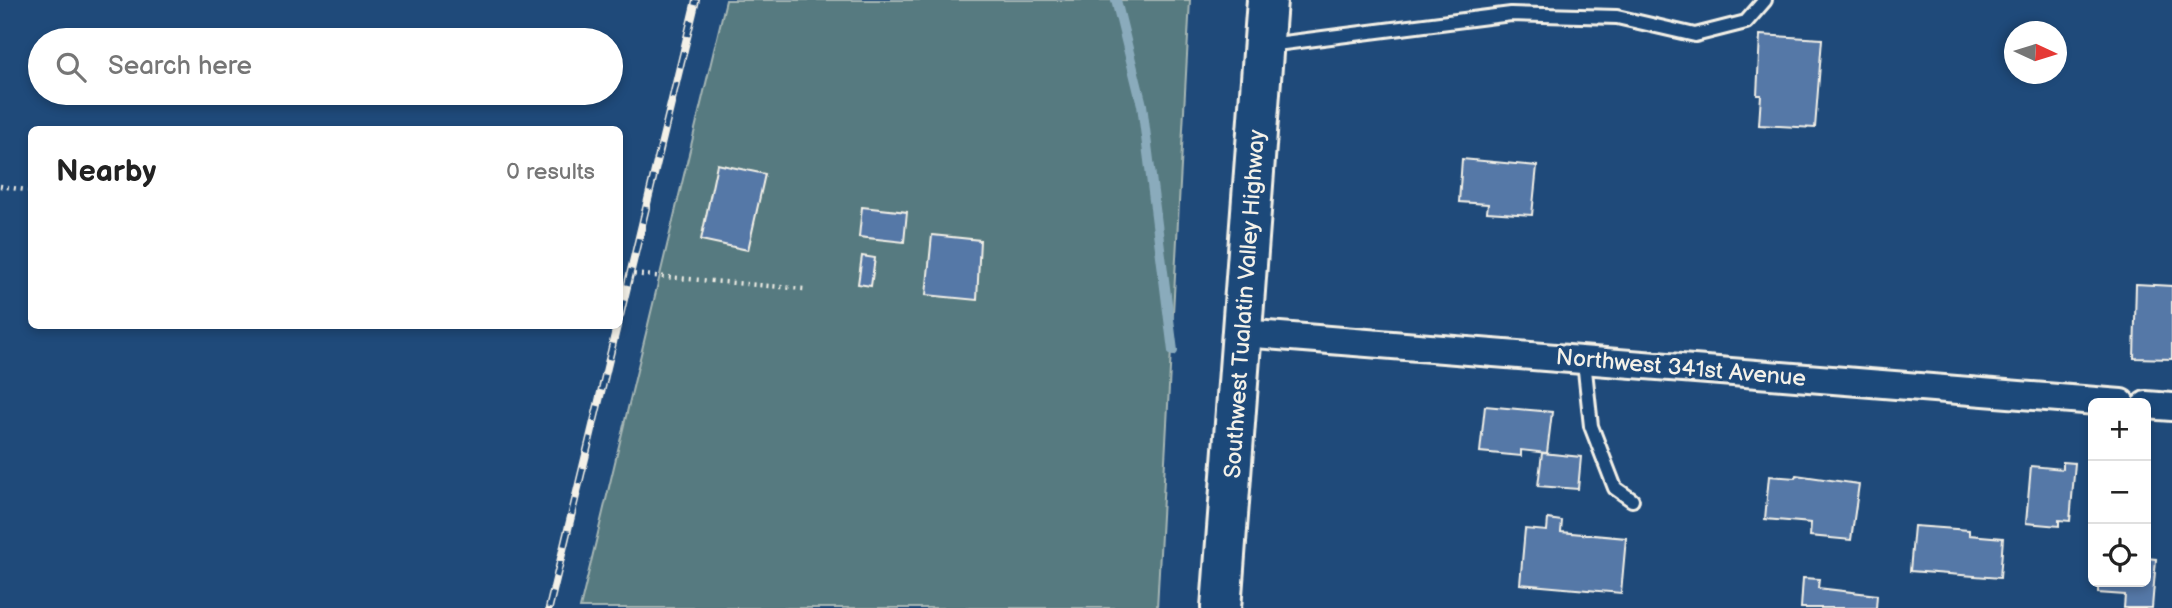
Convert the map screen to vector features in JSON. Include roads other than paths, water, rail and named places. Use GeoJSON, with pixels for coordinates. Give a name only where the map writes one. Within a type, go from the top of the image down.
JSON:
{"type":"FeatureCollection","features":[{"type":"Feature","properties":{"kind":"highway","name":"Southwest Tualatin Valley Highway"},"geometry":{"type":"LineString","coordinates":[[1222,608],[1268,0]]}},
{"type":"Feature","properties":{"kind":"street","name":"Northwest 341st Avenue"},"geometry":{"type":"LineString","coordinates":[[1242,333],[2088,400]]}},
{"type":"Feature","properties":{"kind":"street"},"geometry":{"type":"LineString","coordinates":[[2151,405],[2172,407]]}},
{"type":"Feature","properties":{"kind":"lane"},"geometry":{"type":"LineString","coordinates":[[1264,45],[1511,14],[1617,17],[1695,35],[1746,22],[1765,0]]}},
{"type":"Feature","properties":{"kind":"lane"},"geometry":{"type":"LineString","coordinates":[[1584,361],[1591,426],[1615,488],[1632,500]]}},
{"type":"Feature","properties":{"kind":"waterway"},"geometry":{"type":"LineString","coordinates":[[1116,0],[1142,105],[1173,351]]}},
{"type":"Feature","properties":{"kind":"railway"},"geometry":{"type":"LineString","coordinates":[[623,304],[696,0]]}},
{"type":"Feature","properties":{"kind":"railway"},"geometry":{"type":"LineString","coordinates":[[549,608],[616,329]]}}]}
